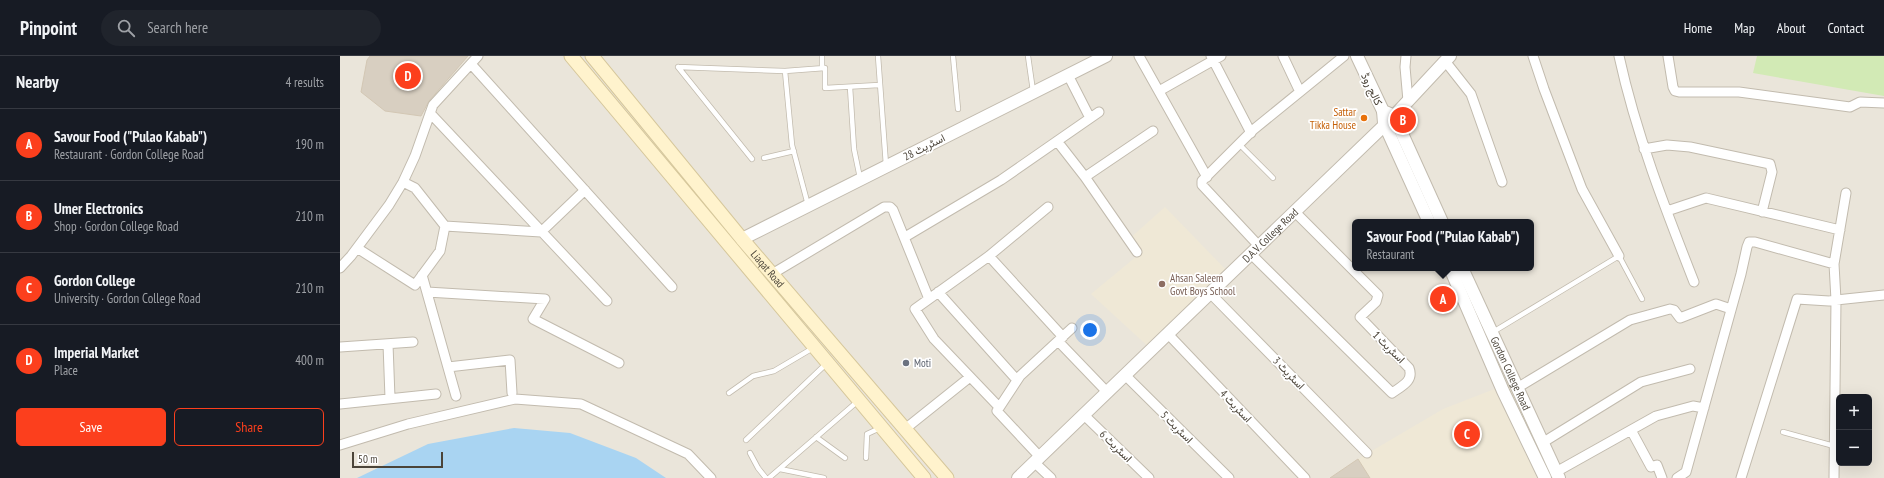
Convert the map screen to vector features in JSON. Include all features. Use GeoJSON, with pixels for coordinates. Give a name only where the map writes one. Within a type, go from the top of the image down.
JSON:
{"type":"FeatureCollection","features":[{"type":"Feature","properties":{"kind":"main road","name":"Liaqat Road"},"geometry":{"type":"LineString","coordinates":[[571,56],[924,478]]}},
{"type":"Feature","properties":{"kind":"main road","name":"Liaqat Road"},"geometry":{"type":"LineString","coordinates":[[592,56],[742,239],[947,478]]}},
{"type":"Feature","properties":{"kind":"street"},"geometry":{"type":"LineString","coordinates":[[340,268],[389,206],[403,182],[415,156],[433,105],[478,56]]}},
{"type":"Feature","properties":{"kind":"street","name":"اسٹریٹ 28"},"geometry":{"type":"LineString","coordinates":[[742,239],[1105,56]]}},
{"type":"Feature","properties":{"kind":"street"},"geometry":{"type":"LineString","coordinates":[[1139,56],[1207,176]]}},
{"type":"Feature","properties":{"kind":"street"},"geometry":{"type":"LineString","coordinates":[[1284,56],[1300,92]]}},
{"type":"Feature","properties":{"kind":"street"},"geometry":{"type":"LineString","coordinates":[[1255,250],[1202,185],[1202,181],[1251,133],[1344,56]]}},
{"type":"Feature","properties":{"kind":"street","name":"کالج روڈ"},"geometry":{"type":"LineString","coordinates":[[1357,56],[1387,117]]}},
{"type":"Feature","properties":{"kind":"street"},"geometry":{"type":"LineString","coordinates":[[1406,56],[1405,67],[1408,101]]}},
{"type":"Feature","properties":{"kind":"street"},"geometry":{"type":"LineString","coordinates":[[1533,56],[1582,189],[1619,256]]}},
{"type":"Feature","properties":{"kind":"street"},"geometry":{"type":"LineString","coordinates":[[1619,56],[1627,92],[1644,149],[1694,282]]}},
{"type":"Feature","properties":{"kind":"street"},"geometry":{"type":"LineString","coordinates":[[1668,56],[1673,87],[1679,92],[1739,92],[1850,107],[1860,102],[1884,103]]}},
{"type":"Feature","properties":{"kind":"street"},"geometry":{"type":"LineString","coordinates":[[1159,91],[1215,57],[1251,133]]}},
{"type":"Feature","properties":{"kind":"street"},"geometry":{"type":"LineString","coordinates":[[1448,59],[1471,94],[1502,182]]}},
{"type":"Feature","properties":{"kind":"street","name":"D.A.V. College Road"},"geometry":{"type":"LineString","coordinates":[[1018,478],[1255,250],[1387,117],[1408,101],[1448,59]]}},
{"type":"Feature","properties":{"kind":"street"},"geometry":{"type":"LineString","coordinates":[[471,64],[672,287]]}},
{"type":"Feature","properties":{"kind":"street"},"geometry":{"type":"LineString","coordinates":[[1068,75],[1090,118]]}},
{"type":"Feature","properties":{"kind":"street"},"geometry":{"type":"LineString","coordinates":[[905,237],[1001,180],[1099,112]]}},
{"type":"Feature","properties":{"kind":"street"},"geometry":{"type":"LineString","coordinates":[[430,113],[606,301]]}},
{"type":"Feature","properties":{"kind":"street"},"geometry":{"type":"LineString","coordinates":[[1387,117],[1428,219]]}},
{"type":"Feature","properties":{"kind":"street"},"geometry":{"type":"LineString","coordinates":[[1387,117],[1440,219]]}},
{"type":"Feature","properties":{"kind":"street"},"geometry":{"type":"LineString","coordinates":[[1085,177],[1153,131]]}},
{"type":"Feature","properties":{"kind":"street"},"geometry":{"type":"LineString","coordinates":[[1057,141],[1085,177],[1137,252]]}},
{"type":"Feature","properties":{"kind":"street"},"geometry":{"type":"LineString","coordinates":[[1644,149],[1667,145],[1690,147],[1770,164],[1772,172],[1762,212]]}},
{"type":"Feature","properties":{"kind":"street"},"geometry":{"type":"LineString","coordinates":[[403,182],[415,188],[445,226],[541,232],[585,190]]}},
{"type":"Feature","properties":{"kind":"street"},"geometry":{"type":"LineString","coordinates":[[1834,478],[1836,300],[1834,264],[1846,193]]}},
{"type":"Feature","properties":{"kind":"street"},"geometry":{"type":"LineString","coordinates":[[1667,212],[1706,198],[1840,230]]}},
{"type":"Feature","properties":{"kind":"street"},"geometry":{"type":"LineString","coordinates":[[772,274],[884,207],[890,207],[893,210],[905,237],[929,299]]}},
{"type":"Feature","properties":{"kind":"street"},"geometry":{"type":"LineString","coordinates":[[999,406],[934,339],[915,309],[989,256],[1048,207]]}},
{"type":"Feature","properties":{"kind":"street","name":"اسٹریٹ 1"},"geometry":{"type":"LineString","coordinates":[[1294,211],[1352,269]]}},
{"type":"Feature","properties":{"kind":"street"},"geometry":{"type":"LineString","coordinates":[[357,248],[415,285],[440,251],[445,226]]}},
{"type":"Feature","properties":{"kind":"street"},"geometry":{"type":"LineString","coordinates":[[1677,478],[1686,472],[1731,309],[1746,247],[1749,242],[1755,242],[1834,264]]}},
{"type":"Feature","properties":{"kind":"street","name":"اسٹریٹ 1"},"geometry":{"type":"LineString","coordinates":[[1255,250],[1392,393],[1410,379],[1412,374],[1410,368],[1360,317],[1376,302],[1378,295],[1354,271]]}},
{"type":"Feature","properties":{"kind":"street"},"geometry":{"type":"LineString","coordinates":[[989,256],[1107,392]]}},
{"type":"Feature","properties":{"kind":"street","name":"Gordon College Road"},"geometry":{"type":"LineString","coordinates":[[1451,271],[1510,405],[1545,478]]}},
{"type":"Feature","properties":{"kind":"street","name":"Gordon College Road"},"geometry":{"type":"LineString","coordinates":[[1463,271],[1557,475]]}},
{"type":"Feature","properties":{"kind":"street"},"geometry":{"type":"LineString","coordinates":[[422,275],[456,396]]}},
{"type":"Feature","properties":{"kind":"street"},"geometry":{"type":"LineString","coordinates":[[427,292],[545,299],[533,319],[619,363]]}},
{"type":"Feature","properties":{"kind":"street"},"geometry":{"type":"LineString","coordinates":[[938,292],[1017,380]]}},
{"type":"Feature","properties":{"kind":"street","name":"اسٹریٹ 3"},"geometry":{"type":"LineString","coordinates":[[1210,293],[1367,453]]}},
{"type":"Feature","properties":{"kind":"street"},"geometry":{"type":"LineString","coordinates":[[1741,478],[1796,300],[1829,302],[1884,295]]}},
{"type":"Feature","properties":{"kind":"street"},"geometry":{"type":"LineString","coordinates":[[1517,388],[1630,320],[1670,309],[1674,310],[1680,318],[1716,304],[1731,309]]}},
{"type":"Feature","properties":{"kind":"street"},"geometry":{"type":"LineString","coordinates":[[1051,478],[997,411],[1017,380],[1072,328]]}},
{"type":"Feature","properties":{"kind":"street","name":"اسٹریٹ 4"},"geometry":{"type":"LineString","coordinates":[[1168,334],[1305,478]]}},
{"type":"Feature","properties":{"kind":"street"},"geometry":{"type":"LineString","coordinates":[[340,347],[413,342]]}},
{"type":"Feature","properties":{"kind":"street"},"geometry":{"type":"LineString","coordinates":[[388,344],[390,398]]}},
{"type":"Feature","properties":{"kind":"street"},"geometry":{"type":"LineString","coordinates":[[448,367],[510,360],[512,393]]}},
{"type":"Feature","properties":{"kind":"street"},"geometry":{"type":"LineString","coordinates":[[1542,443],[1641,382],[1690,369]]}},
{"type":"Feature","properties":{"kind":"street","name":"اسٹریٹ 5"},"geometry":{"type":"LineString","coordinates":[[1125,375],[1229,478]]}},
{"type":"Feature","properties":{"kind":"street"},"geometry":{"type":"LineString","coordinates":[[905,429],[970,377]]}},
{"type":"Feature","properties":{"kind":"street"},"geometry":{"type":"LineString","coordinates":[[340,404],[436,394]]}},
{"type":"Feature","properties":{"kind":"street"},"geometry":{"type":"LineString","coordinates":[[340,445],[408,424],[515,400],[581,404],[688,454],[711,478]]}},
{"type":"Feature","properties":{"kind":"street"},"geometry":{"type":"LineString","coordinates":[[1557,475],[1656,416],[1693,406],[1704,408]]}},
{"type":"Feature","properties":{"kind":"street","name":"اسٹریٹ 6"},"geometry":{"type":"LineString","coordinates":[[1084,415],[1149,478]]}},
{"type":"Feature","properties":{"kind":"street"},"geometry":{"type":"LineString","coordinates":[[1631,430],[1651,467],[1657,465],[1662,478]]}},
{"type":"Feature","properties":{"kind":"lane"},"geometry":{"type":"LineString","coordinates":[[822,56],[822,68],[825,68],[825,88],[879,85]]}},
{"type":"Feature","properties":{"kind":"lane"},"geometry":{"type":"LineString","coordinates":[[878,56],[886,167]]}},
{"type":"Feature","properties":{"kind":"lane"},"geometry":{"type":"LineString","coordinates":[[953,56],[958,109]]}},
{"type":"Feature","properties":{"kind":"lane"},"geometry":{"type":"LineString","coordinates":[[1028,56],[1034,92]]}},
{"type":"Feature","properties":{"kind":"lane"},"geometry":{"type":"LineString","coordinates":[[752,160],[678,67],[786,71],[822,68]]}},
{"type":"Feature","properties":{"kind":"lane"},"geometry":{"type":"LineString","coordinates":[[786,71],[794,151],[808,206]]}},
{"type":"Feature","properties":{"kind":"lane"},"geometry":{"type":"LineString","coordinates":[[850,87],[854,149],[861,179]]}},
{"type":"Feature","properties":{"kind":"lane"},"geometry":{"type":"LineString","coordinates":[[1239,144],[1273,178]]}},
{"type":"Feature","properties":{"kind":"lane"},"geometry":{"type":"LineString","coordinates":[[764,158],[794,151]]}},
{"type":"Feature","properties":{"kind":"lane"},"geometry":{"type":"LineString","coordinates":[[1492,333],[1619,256],[1642,299]]}},
{"type":"Feature","properties":{"kind":"lane"},"geometry":{"type":"LineString","coordinates":[[729,393],[753,376],[774,371],[814,347]]}},
{"type":"Feature","properties":{"kind":"lane"},"geometry":{"type":"LineString","coordinates":[[746,440],[828,363]]}},
{"type":"Feature","properties":{"kind":"lane"},"geometry":{"type":"LineString","coordinates":[[769,478],[859,400]]}},
{"type":"Feature","properties":{"kind":"lane"},"geometry":{"type":"LineString","coordinates":[[866,458],[867,434],[881,427]]}},
{"type":"Feature","properties":{"kind":"lane"},"geometry":{"type":"LineString","coordinates":[[1783,432],[1834,446]]}},
{"type":"Feature","properties":{"kind":"lane"},"geometry":{"type":"LineString","coordinates":[[816,437],[845,458]]}},
{"type":"Feature","properties":{"kind":"lane"},"geometry":{"type":"LineString","coordinates":[[750,453],[758,468],[766,478]]}},
{"type":"Feature","properties":{"kind":"lane"},"geometry":{"type":"LineString","coordinates":[[780,469],[824,478]]}},
{"type":"Feature","properties":{"kind":"shaded area"},"geometry":{"type":"Polygon","coordinates":[[[340,56],[1884,56],[1884,478],[340,478],[340,56]]]}},
{"type":"Feature","properties":{"kind":"shaded area","name":"Ahsan Saleem Govt Boys School"},"geometry":{"type":"Polygon","coordinates":[[[1165,207],[1230,274],[1152,350],[1091,294],[1137,256],[1128,240],[1165,207]]]}},
{"type":"Feature","properties":{"kind":"shaded area"},"geometry":{"type":"Polygon","coordinates":[[[1510,383],[1556,478],[1330,478],[1358,459],[1443,409],[1510,383]]]}},
{"type":"Feature","properties":{"kind":"green space"},"geometry":{"type":"Polygon","coordinates":[[[1757,56],[1884,56],[1884,96],[1753,73],[1757,56]]]}},
{"type":"Feature","properties":{"kind":"water"},"geometry":{"type":"Polygon","coordinates":[[[514,428],[570,433],[636,458],[666,478],[357,478],[428,444],[514,428]]]}},
{"type":"Feature","properties":{"kind":"building"},"geometry":{"type":"Polygon","coordinates":[[[370,56],[468,56],[429,101],[421,116],[385,111],[361,92],[367,60],[370,56]]]}},
{"type":"Feature","properties":{"kind":"building"},"geometry":{"type":"Polygon","coordinates":[[[1358,459],[1370,478],[1330,478],[1358,459]]]}},
{"type":"Feature","properties":{"kind":"place","name":"Imperial Market"},"geometry":{"type":"Point","coordinates":[408,76]}},
{"type":"Feature","properties":{"kind":"place","name":"Sattar Tikka House"},"geometry":{"type":"Point","coordinates":[1364,118]}},
{"type":"Feature","properties":{"kind":"place","name":"Umer Electronics"},"geometry":{"type":"Point","coordinates":[1403,120]}},
{"type":"Feature","properties":{"kind":"place","name":"Ahsan Saleem Govt Boys School"},"geometry":{"type":"Point","coordinates":[1162,284]}},
{"type":"Feature","properties":{"kind":"place","name":"Savour Food (\"Pulao Kabab\")"},"geometry":{"type":"Point","coordinates":[1443,299]}},
{"type":"Feature","properties":{"kind":"place","name":"Moti"},"geometry":{"type":"Point","coordinates":[906,363]}},
{"type":"Feature","properties":{"kind":"place","name":"Gordon College"},"geometry":{"type":"Point","coordinates":[1467,434]}}]}
